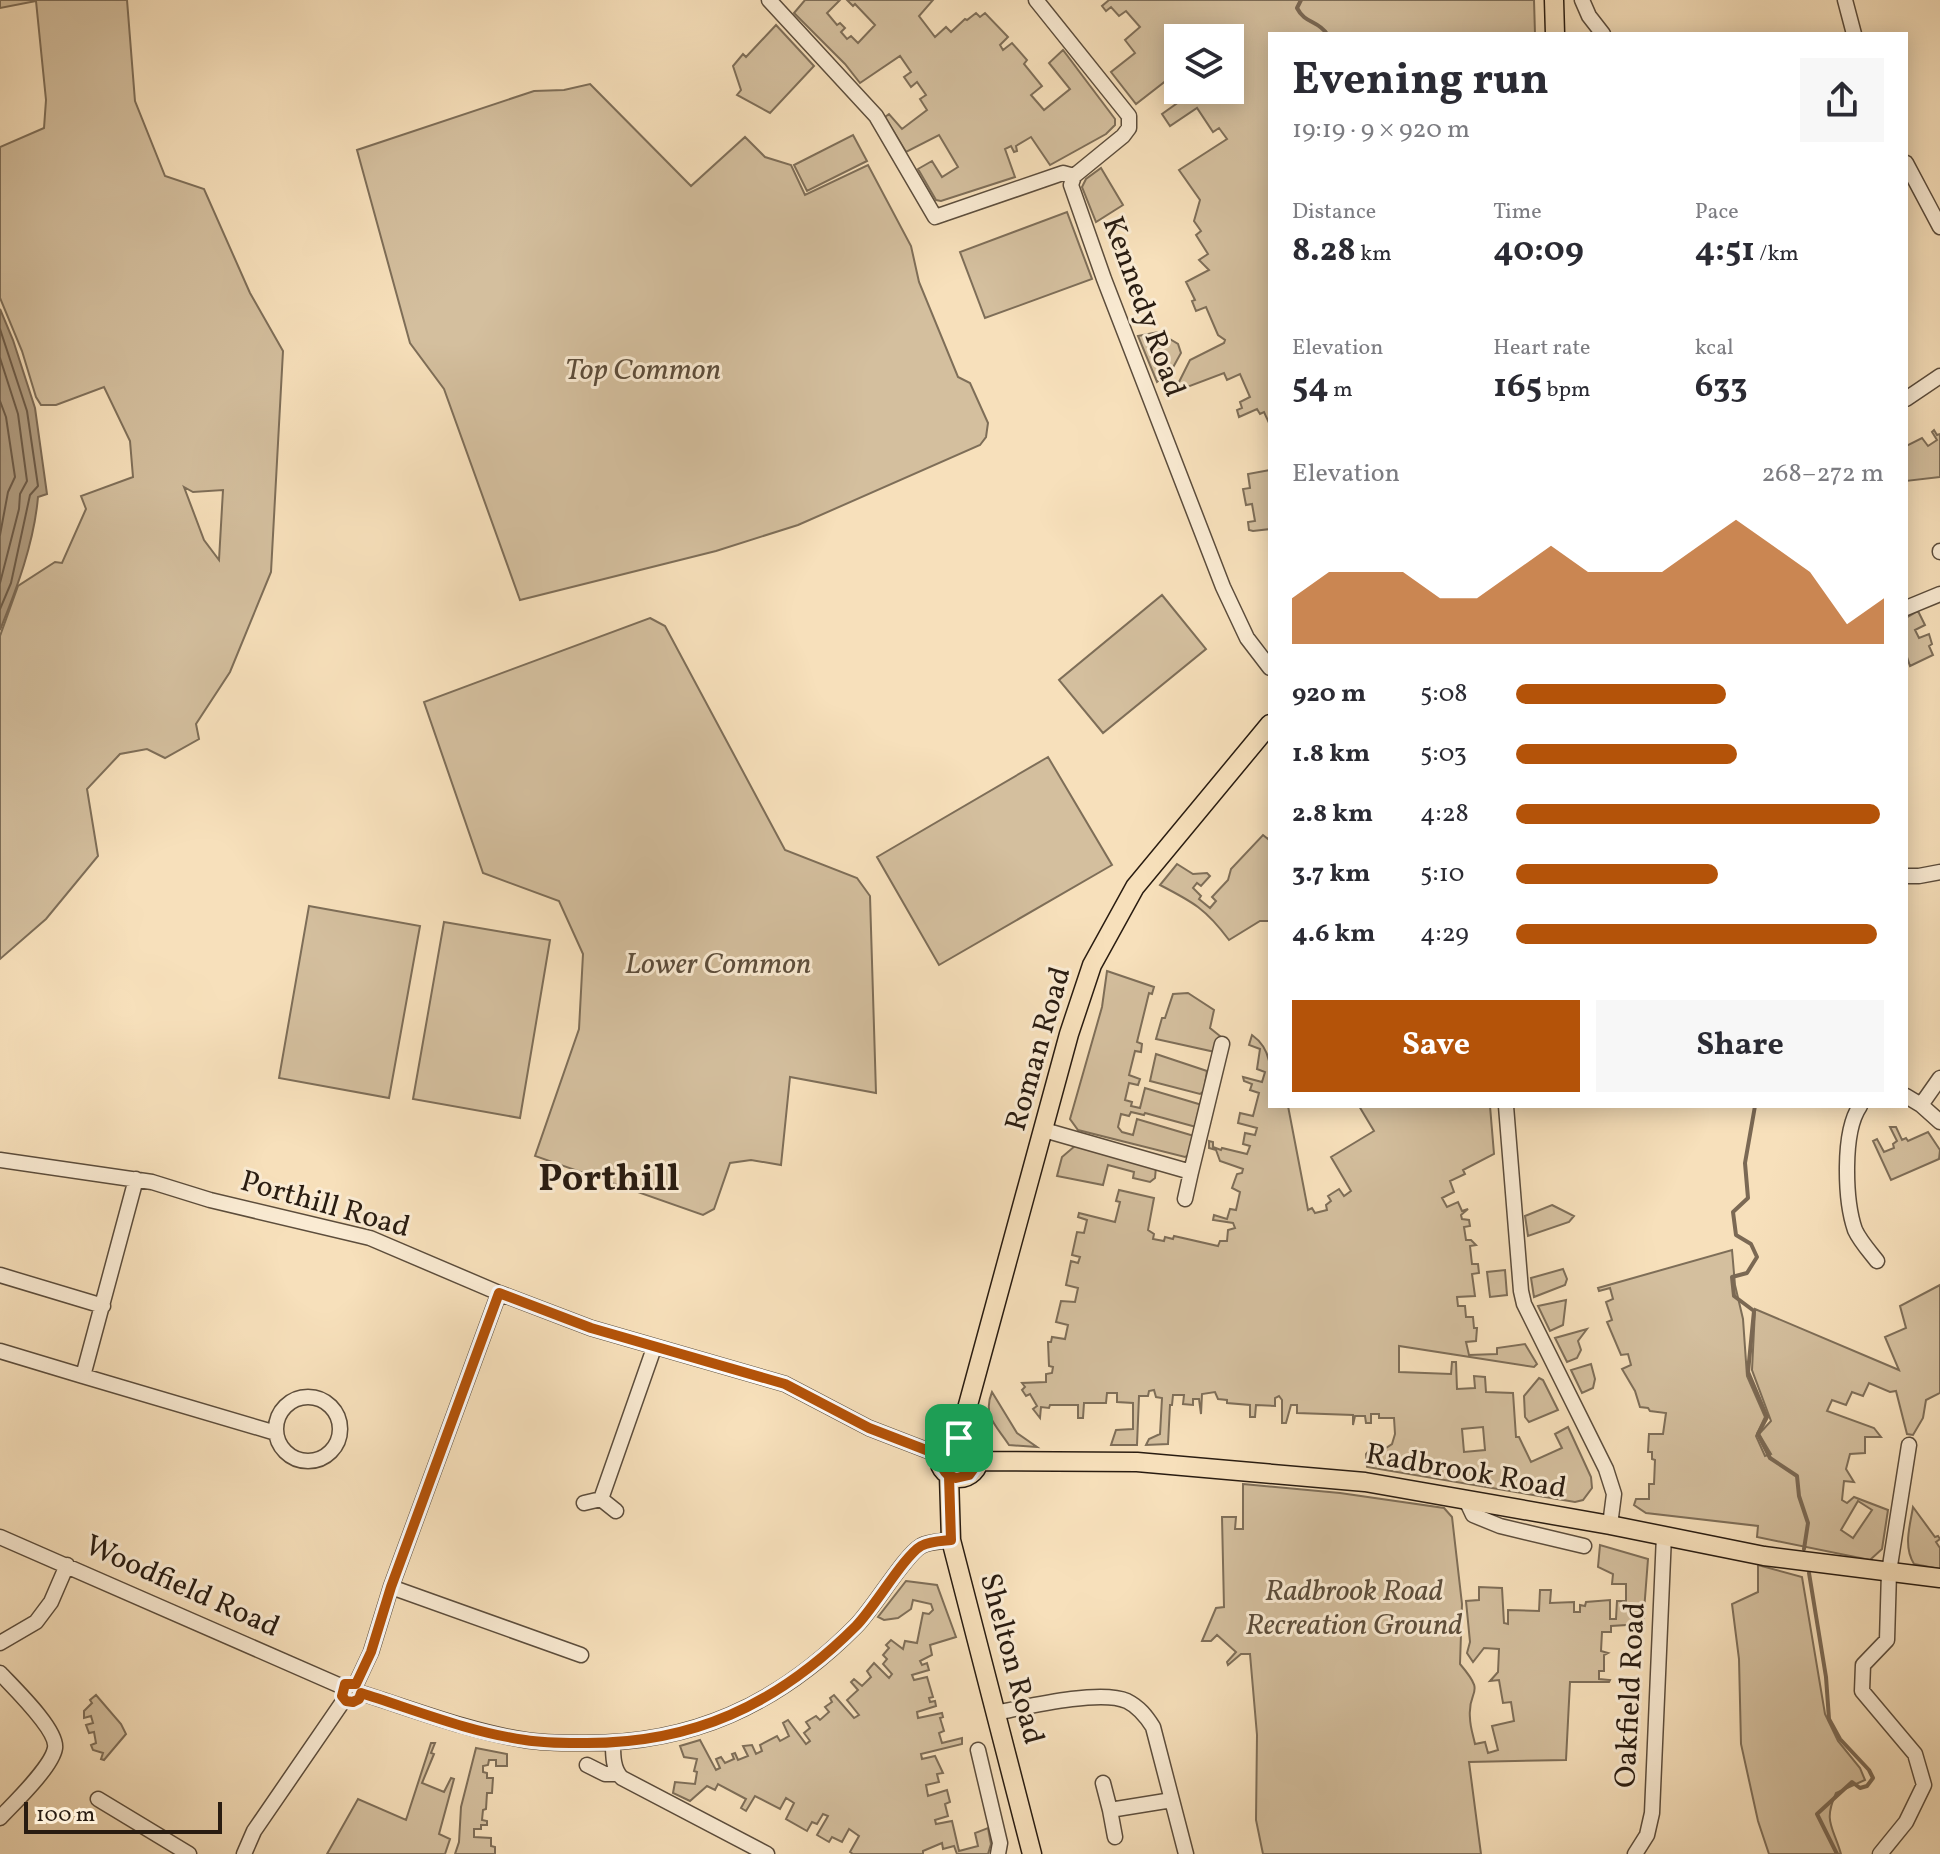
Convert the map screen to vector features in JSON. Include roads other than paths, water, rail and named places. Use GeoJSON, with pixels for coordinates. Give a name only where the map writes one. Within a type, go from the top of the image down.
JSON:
{"type":"FeatureCollection","features":[{"type":"Feature","properties":{"kind":"main road"},"geometry":{"type":"LineString","coordinates":[[1554,0],[1555,32]]}},
{"type":"Feature","properties":{"kind":"main road","name":"Roman Road"},"geometry":{"type":"LineString","coordinates":[[959,1438],[1069,1034],[1092,965],[1127,898],[1268,726]]}},
{"type":"Feature","properties":{"kind":"main road"},"geometry":{"type":"LineString","coordinates":[[959,1438],[977,1449],[979,1461],[969,1475],[961,1478],[949,1476],[942,1469],[939,1455],[945,1445],[959,1438]]}},
{"type":"Feature","properties":{"kind":"main road","name":"Radbrook Road"},"geometry":{"type":"LineString","coordinates":[[979,1461],[1137,1462],[1365,1482],[1664,1535],[1764,1556],[1940,1578]]}},
{"type":"Feature","properties":{"kind":"main road","name":"Shelton Road"},"geometry":{"type":"LineString","coordinates":[[949,1476],[951,1540],[1032,1854]]}},
{"type":"Feature","properties":{"kind":"street"},"geometry":{"type":"LineString","coordinates":[[769,0],[876,116],[935,217],[1063,173],[1074,176],[1123,136],[1131,122],[1103,82],[1036,0]]}},
{"type":"Feature","properties":{"kind":"street"},"geometry":{"type":"LineString","coordinates":[[1582,0],[1601,32]]}},
{"type":"Feature","properties":{"kind":"street"},"geometry":{"type":"LineString","coordinates":[[1845,0],[1853,32]]}},
{"type":"Feature","properties":{"kind":"street"},"geometry":{"type":"LineString","coordinates":[[1908,167],[1940,227]]}},
{"type":"Feature","properties":{"kind":"street","name":"Kennedy Road"},"geometry":{"type":"LineString","coordinates":[[1074,176],[1071,185],[1104,279],[1223,587],[1247,638],[1268,665]]}},
{"type":"Feature","properties":{"kind":"street"},"geometry":{"type":"LineString","coordinates":[[1908,398],[1940,376]]}},
{"type":"Feature","properties":{"kind":"street"},"geometry":{"type":"LineString","coordinates":[[1908,607],[1940,594]]}},
{"type":"Feature","properties":{"kind":"street"},"geometry":{"type":"LineString","coordinates":[[1908,876],[1940,872]]}},
{"type":"Feature","properties":{"kind":"street"},"geometry":{"type":"LineString","coordinates":[[1185,1199],[1222,1044]]}},
{"type":"Feature","properties":{"kind":"street"},"geometry":{"type":"LineString","coordinates":[[1921,1105],[1940,1078]]}},
{"type":"Feature","properties":{"kind":"street"},"geometry":{"type":"LineString","coordinates":[[1908,1097],[1940,1122]]}},
{"type":"Feature","properties":{"kind":"street"},"geometry":{"type":"LineString","coordinates":[[1506,1108],[1521,1291],[1533,1325],[1606,1469],[1614,1494],[1610,1525]]}},
{"type":"Feature","properties":{"kind":"street"},"geometry":{"type":"LineString","coordinates":[[1859,1108],[1851,1127],[1848,1147],[1851,1215],[1857,1234],[1877,1261]]}},
{"type":"Feature","properties":{"kind":"street"},"geometry":{"type":"LineString","coordinates":[[1044,1130],[1191,1172]]}},
{"type":"Feature","properties":{"kind":"street","name":"Porthill Road"},"geometry":{"type":"LineString","coordinates":[[0,1160],[136,1179],[370,1238],[591,1328],[785,1384],[869,1428],[939,1455]]}},
{"type":"Feature","properties":{"kind":"street"},"geometry":{"type":"LineString","coordinates":[[83,1376],[136,1179]]}},
{"type":"Feature","properties":{"kind":"street"},"geometry":{"type":"LineString","coordinates":[[0,1275],[103,1306]]}},
{"type":"Feature","properties":{"kind":"street"},"geometry":{"type":"LineString","coordinates":[[244,1854],[254,1831],[351,1691],[371,1652],[391,1587],[499,1293]]}},
{"type":"Feature","properties":{"kind":"street"},"geometry":{"type":"LineString","coordinates":[[601,1499],[654,1348]]}},
{"type":"Feature","properties":{"kind":"street"},"geometry":{"type":"LineString","coordinates":[[0,1351],[276,1433]]}},
{"type":"Feature","properties":{"kind":"street"},"geometry":{"type":"LineString","coordinates":[[305,1397],[327,1404],[338,1418],[340,1428],[339,1438],[327,1455],[305,1461],[294,1458],[282,1448],[276,1433],[276,1422],[281,1412],[294,1400],[305,1397]]}},
{"type":"Feature","properties":{"kind":"street"},"geometry":{"type":"LineString","coordinates":[[1880,1854],[1906,1822],[1924,1785],[1915,1754],[1862,1691],[1863,1665],[1887,1640],[1889,1572],[1909,1445]]}},
{"type":"Feature","properties":{"kind":"street"},"geometry":{"type":"LineString","coordinates":[[584,1503],[601,1499]]}},
{"type":"Feature","properties":{"kind":"street"},"geometry":{"type":"LineString","coordinates":[[601,1499],[616,1511]]}},
{"type":"Feature","properties":{"kind":"street"},"geometry":{"type":"LineString","coordinates":[[1466,1500],[1473,1515],[1500,1526],[1584,1546]]}},
{"type":"Feature","properties":{"kind":"street","name":"Oakfield Road"},"geometry":{"type":"LineString","coordinates":[[1635,1854],[1647,1835],[1652,1813],[1664,1535]]}},
{"type":"Feature","properties":{"kind":"street","name":"Woodfield Road"},"geometry":{"type":"LineString","coordinates":[[0,1537],[351,1691],[502,1736],[547,1742],[613,1744],[660,1738],[702,1727],[769,1696],[825,1656],[859,1623],[919,1547],[951,1540]]}},
{"type":"Feature","properties":{"kind":"street"},"geometry":{"type":"LineString","coordinates":[[0,1643],[36,1622],[51,1602],[67,1565]]}},
{"type":"Feature","properties":{"kind":"street"},"geometry":{"type":"LineString","coordinates":[[391,1587],[581,1655]]}},
{"type":"Feature","properties":{"kind":"street"},"geometry":{"type":"LineString","coordinates":[[0,1673],[48,1728],[55,1744],[55,1751],[48,1763],[0,1818]]}},
{"type":"Feature","properties":{"kind":"street"},"geometry":{"type":"LineString","coordinates":[[996,1713],[1105,1696],[1129,1702],[1144,1713],[1153,1727],[1186,1854]]}},
{"type":"Feature","properties":{"kind":"street"},"geometry":{"type":"LineString","coordinates":[[613,1744],[618,1774]]}},
{"type":"Feature","properties":{"kind":"street"},"geometry":{"type":"LineString","coordinates":[[978,1750],[1000,1843],[998,1854]]}},
{"type":"Feature","properties":{"kind":"street"},"geometry":{"type":"LineString","coordinates":[[587,1765],[605,1774],[618,1774],[767,1854]]}},
{"type":"Feature","properties":{"kind":"street"},"geometry":{"type":"LineString","coordinates":[[1103,1783],[1115,1837]]}},
{"type":"Feature","properties":{"kind":"street"},"geometry":{"type":"LineString","coordinates":[[98,1799],[189,1854]]}},
{"type":"Feature","properties":{"kind":"street"},"geometry":{"type":"LineString","coordinates":[[1110,1810],[1172,1800]]}},
{"type":"Feature","properties":{"kind":"water"},"geometry":{"type":"Polygon","coordinates":[[[0,309],[35,408],[47,494],[38,497],[29,548],[0,630],[0,309]]]}},
{"type":"Feature","properties":{"kind":"waterway"},"geometry":{"type":"LineString","coordinates":[[1301,0],[1297,8],[1300,13],[1325,32]]}},
{"type":"Feature","properties":{"kind":"waterway"},"geometry":{"type":"LineString","coordinates":[[1755,1108],[1745,1163],[1748,1198],[1733,1212],[1736,1235],[1751,1244],[1757,1257],[1747,1273],[1732,1277],[1734,1296],[1754,1311],[1748,1372],[1767,1417],[1758,1434],[1770,1458],[1797,1476],[1799,1496],[1808,1523],[1804,1549]]}},
{"type":"Feature","properties":{"kind":"waterway"},"geometry":{"type":"LineString","coordinates":[[1809,1573],[1826,1677],[1829,1719],[1840,1739],[1873,1778],[1867,1786],[1860,1788],[1852,1782],[1817,1814],[1837,1854]]}},
{"type":"Feature","properties":{"kind":"district","name":"Porthill"},"geometry":{"type":"Point","coordinates":[609,1180]}},
{"type":"Feature","properties":{"kind":"park label","name":"Top Common"},"geometry":{"type":"Point","coordinates":[643,371]}},
{"type":"Feature","properties":{"kind":"park label","name":"Lower Common"},"geometry":{"type":"Point","coordinates":[718,965]}},
{"type":"Feature","properties":{"kind":"park label","name":"Radbrook Road Recreation Ground"},"geometry":{"type":"Point","coordinates":[1354,1609]}}]}
